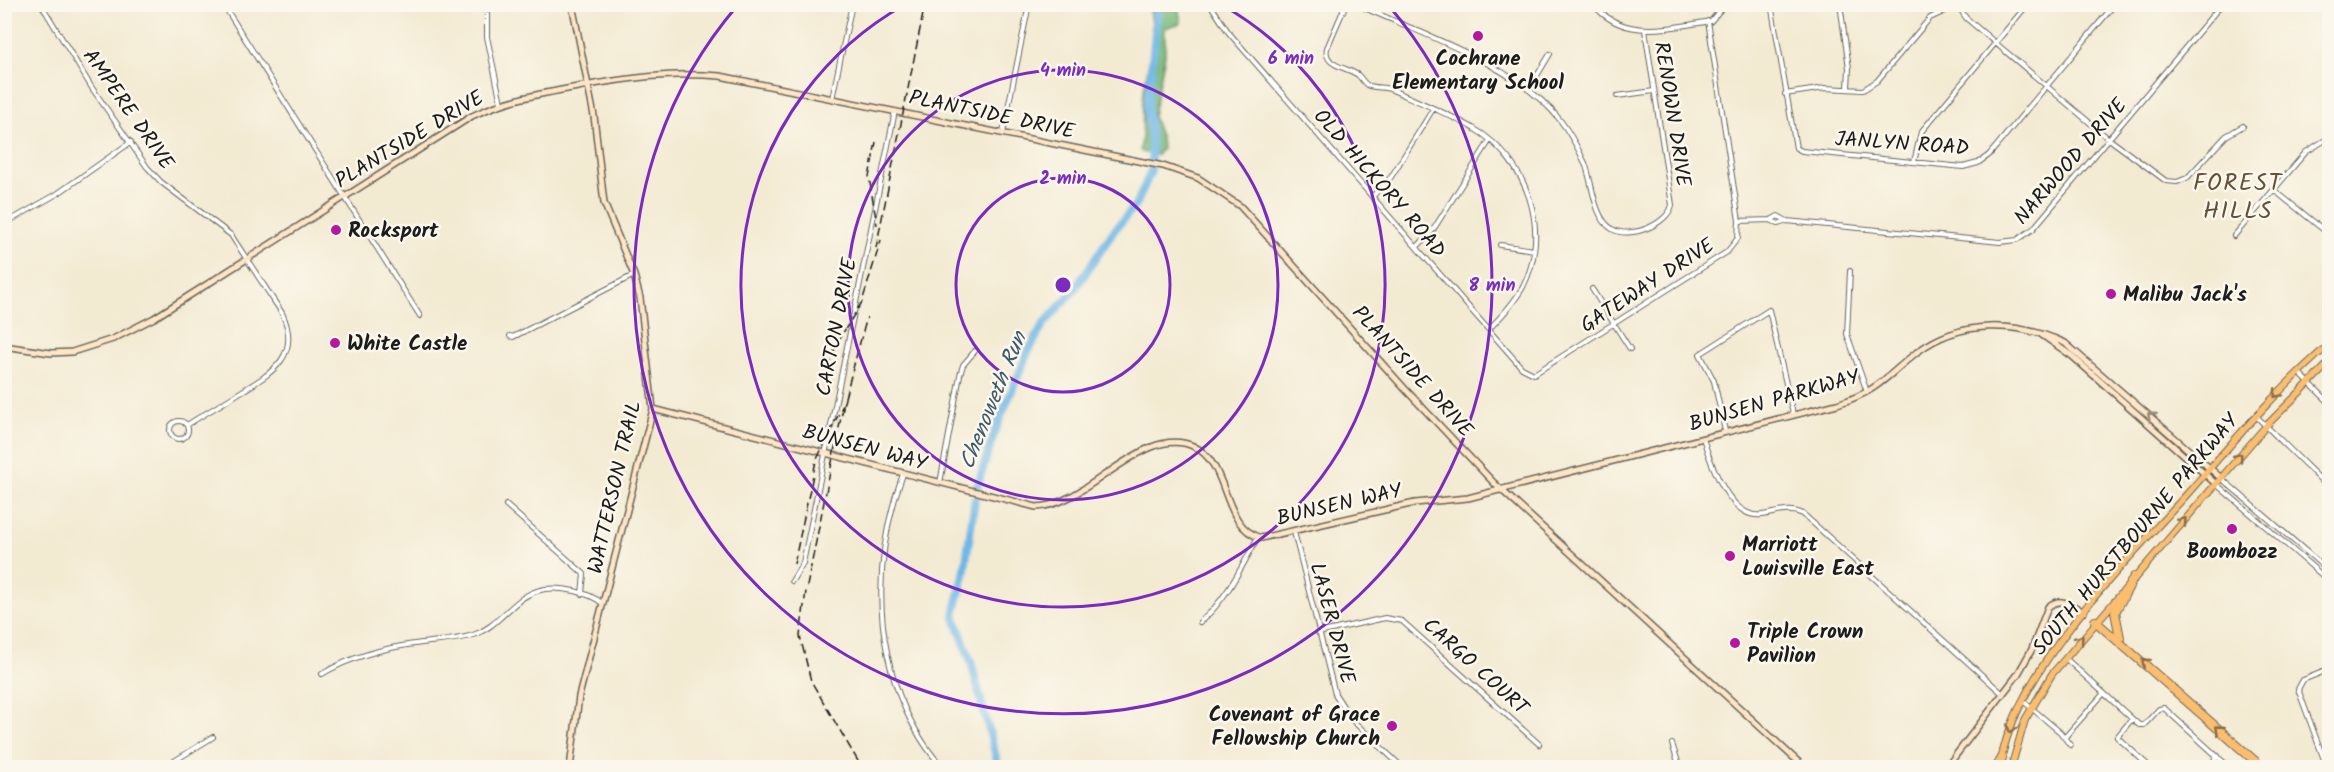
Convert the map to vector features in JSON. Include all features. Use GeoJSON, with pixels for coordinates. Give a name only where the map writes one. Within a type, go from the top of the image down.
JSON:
{"type":"FeatureCollection","features":[{"type":"Feature","properties":{"kind":"highway"},"geometry":{"type":"LineString","coordinates":[[2122,642],[2117,632],[2115,612],[2134,577]]}},
{"type":"Feature","properties":{"kind":"highway"},"geometry":{"type":"LineString","coordinates":[[2095,621],[2122,642],[2263,768]]}},
{"type":"Feature","properties":{"kind":"highway"},"geometry":{"type":"LineString","coordinates":[[1998,768],[2002,758]]}},
{"type":"Feature","properties":{"kind":"main road","name":"SOUTH HURSTBOURNE PARKWAY"},"geometry":{"type":"LineString","coordinates":[[2002,758],[2022,700],[2044,664],[2084,612],[2256,416],[2298,372],[2330,344]]}},
{"type":"Feature","properties":{"kind":"main road","name":"SOUTH HURSTBOURNE PARKWAY"},"geometry":{"type":"LineString","coordinates":[[2012,768],[2031,706],[2065,657],[2266,426],[2330,362]]}},
{"type":"Feature","properties":{"kind":"main road"},"geometry":{"type":"LineString","coordinates":[[2084,612],[2095,621]]}},
{"type":"Feature","properties":{"kind":"street"},"geometry":{"type":"LineString","coordinates":[[223,4],[420,316]]}},
{"type":"Feature","properties":{"kind":"street","name":"WATTERSON TRAIL"},"geometry":{"type":"LineString","coordinates":[[570,768],[579,696],[653,409],[641,304],[634,275],[604,203],[589,84],[572,4]]}},
{"type":"Feature","properties":{"kind":"street"},"geometry":{"type":"LineString","coordinates":[[832,99],[852,4]]}},
{"type":"Feature","properties":{"kind":"street"},"geometry":{"type":"LineString","coordinates":[[1003,133],[1029,4]]}},
{"type":"Feature","properties":{"kind":"street","name":"OLD HICKORY ROAD"},"geometry":{"type":"LineString","coordinates":[[1209,4],[1229,33],[1372,196],[1526,371],[1534,374]]}},
{"type":"Feature","properties":{"kind":"street"},"geometry":{"type":"LineString","coordinates":[[1346,4],[1326,55],[1330,62],[1356,74],[1368,86],[1391,90],[1468,125],[1490,140],[1518,172],[1527,191],[1534,218],[1534,250],[1522,288],[1514,303],[1489,329]]}},
{"type":"Feature","properties":{"kind":"street"},"geometry":{"type":"LineString","coordinates":[[1356,4],[1486,64],[1528,89],[1550,54]]}},
{"type":"Feature","properties":{"kind":"street"},"geometry":{"type":"LineString","coordinates":[[1593,4],[1614,22],[1645,30],[1708,21],[1716,17],[1725,4]]}},
{"type":"Feature","properties":{"kind":"street","name":"JANLYN ROAD"},"geometry":{"type":"LineString","coordinates":[[1772,4],[1793,142],[1799,150],[1963,167],[1982,161],[2115,4]]}},
{"type":"Feature","properties":{"kind":"street"},"geometry":{"type":"LineString","coordinates":[[1840,4],[1849,68],[1848,88]]}},
{"type":"Feature","properties":{"kind":"street"},"geometry":{"type":"LineString","coordinates":[[1914,162],[1921,132],[2028,4]]}},
{"type":"Feature","properties":{"kind":"street","name":"NARWOOD DRIVE"},"geometry":{"type":"LineString","coordinates":[[1739,222],[1771,220],[1778,224],[1787,221],[2000,242],[2017,240],[2033,229],[2222,4]]}},
{"type":"Feature","properties":{"kind":"street","name":"AMPERE DRIVE"},"geometry":{"type":"LineString","coordinates":[[42,5],[92,88],[153,174],[225,229],[248,259],[284,318],[288,335],[284,357],[270,375],[187,425]]}},
{"type":"Feature","properties":{"kind":"street"},"geometry":{"type":"LineString","coordinates":[[1785,94],[1825,88],[1863,90],[1872,86],[1930,18],[1958,5],[1966,18],[2109,139],[2163,180],[2177,182],[2192,175],[2226,135],[2243,126]]}},
{"type":"Feature","properties":{"kind":"street"},"geometry":{"type":"LineString","coordinates":[[487,14],[487,37],[501,103]]}},
{"type":"Feature","properties":{"kind":"street","name":"GATEWAY DRIVE"},"geometry":{"type":"LineString","coordinates":[[1534,374],[1732,248],[1738,238],[1739,222],[1708,21]]}},
{"type":"Feature","properties":{"kind":"street","name":"RENOWN DRIVE"},"geometry":{"type":"LineString","coordinates":[[1528,89],[1558,118],[1578,149],[1603,221],[1612,229],[1624,234],[1638,233],[1669,214],[1672,205],[1645,30]]}},
{"type":"Feature","properties":{"kind":"street","name":"PLANTSIDE DRIVE"},"geometry":{"type":"LineString","coordinates":[[4,346],[62,353],[102,343],[142,326],[458,124],[501,103],[535,93],[589,84],[654,75],[702,75],[895,111],[1163,166],[1205,182],[1240,206],[1405,389],[1500,489],[1805,768]]}},
{"type":"Feature","properties":{"kind":"street"},"geometry":{"type":"LineString","coordinates":[[1617,96],[1654,91]]}},
{"type":"Feature","properties":{"kind":"street"},"geometry":{"type":"LineString","coordinates":[[1372,196],[1391,177],[1433,110]]}},
{"type":"Feature","properties":{"kind":"street","name":"CARTON DRIVE"},"geometry":{"type":"LineString","coordinates":[[792,581],[803,563],[895,111]]}},
{"type":"Feature","properties":{"kind":"street"},"geometry":{"type":"LineString","coordinates":[[2234,236],[2306,152],[2330,137]]}},
{"type":"Feature","properties":{"kind":"street"},"geometry":{"type":"LineString","coordinates":[[1417,247],[1433,230],[1490,140]]}},
{"type":"Feature","properties":{"kind":"street"},"geometry":{"type":"LineString","coordinates":[[4,224],[57,194],[130,142]]}},
{"type":"Feature","properties":{"kind":"street"},"geometry":{"type":"LineString","coordinates":[[2274,190],[2330,235]]}},
{"type":"Feature","properties":{"kind":"street"},"geometry":{"type":"LineString","coordinates":[[1500,245],[1534,250]]}},
{"type":"Feature","properties":{"kind":"street"},"geometry":{"type":"LineString","coordinates":[[1850,271],[1847,334],[1867,393]]}},
{"type":"Feature","properties":{"kind":"street"},"geometry":{"type":"LineString","coordinates":[[510,336],[513,337],[634,275]]}},
{"type":"Feature","properties":{"kind":"street"},"geometry":{"type":"LineString","coordinates":[[1592,289],[1630,349]]}},
{"type":"Feature","properties":{"kind":"street"},"geometry":{"type":"LineString","coordinates":[[1725,431],[1714,381],[1700,354],[1769,310],[1793,414]]}},
{"type":"Feature","properties":{"kind":"street","name":"BUNSEN PARKWAY"},"geometry":{"type":"LineString","coordinates":[[1500,489],[1838,404],[1867,393],[1891,377],[1928,345],[1953,332],[1989,326],[2041,334],[2065,343],[2330,572]]}},
{"type":"Feature","properties":{"kind":"street","name":"BUNSEN PARKWAY"},"geometry":{"type":"LineString","coordinates":[[2041,334],[2072,356],[2330,582]]}},
{"type":"Feature","properties":{"kind":"street"},"geometry":{"type":"LineString","coordinates":[[940,483],[960,375],[963,365],[975,351]]}},
{"type":"Feature","properties":{"kind":"street"},"geometry":{"type":"LineString","coordinates":[[2298,372],[2330,403]]}},
{"type":"Feature","properties":{"kind":"street","name":"BUNSEN WAY"},"geometry":{"type":"LineString","coordinates":[[653,409],[1021,505],[1049,506],[1064,500],[1150,447],[1181,443],[1197,448],[1209,458],[1240,523],[1245,530],[1258,537],[1294,532],[1413,503],[1468,498],[1500,489]]}},
{"type":"Feature","properties":{"kind":"street"},"geometry":{"type":"LineString","coordinates":[[2256,416],[2323,482],[2330,485]]}},
{"type":"Feature","properties":{"kind":"street","name":"AMPERE DRIVE"},"geometry":{"type":"LineString","coordinates":[[181,421],[187,425],[187,433],[183,438],[176,438],[171,433],[170,427],[175,422],[181,421]]}},
{"type":"Feature","properties":{"kind":"street"},"geometry":{"type":"LineString","coordinates":[[1703,437],[1713,470],[1741,510],[1754,515],[1789,510],[1805,515],[2003,694]]}},
{"type":"Feature","properties":{"kind":"street"},"geometry":{"type":"LineString","coordinates":[[903,474],[883,556],[881,591],[883,629],[890,667],[900,697],[922,741],[944,768]]}},
{"type":"Feature","properties":{"kind":"street"},"geometry":{"type":"LineString","coordinates":[[506,505],[584,574],[582,594]]}},
{"type":"Feature","properties":{"kind":"street","name":"LASER DRIVE"},"geometry":{"type":"LineString","coordinates":[[1294,532],[1330,683],[1341,707],[1403,768]]}},
{"type":"Feature","properties":{"kind":"street"},"geometry":{"type":"LineString","coordinates":[[1200,622],[1212,613],[1258,537]]}},
{"type":"Feature","properties":{"kind":"street"},"geometry":{"type":"LineString","coordinates":[[322,674],[352,660],[383,650],[471,636],[487,628],[521,598],[538,591],[562,589],[582,594],[603,604]]}},
{"type":"Feature","properties":{"kind":"street"},"geometry":{"type":"LineString","coordinates":[[1946,768],[2028,659],[2048,607],[2052,603],[2062,602],[2084,612]]}},
{"type":"Feature","properties":{"kind":"street","name":"CARGO COURT"},"geometry":{"type":"LineString","coordinates":[[1318,633],[1384,618],[1401,621],[1539,744]]}},
{"type":"Feature","properties":{"kind":"street"},"geometry":{"type":"LineString","coordinates":[[2065,657],[2132,719],[2144,725],[2159,709],[2164,708],[2228,767]]}},
{"type":"Feature","properties":{"kind":"street"},"geometry":{"type":"LineString","coordinates":[[2328,766],[2298,689],[2303,680],[2330,669]]}},
{"type":"Feature","properties":{"kind":"street"},"geometry":{"type":"LineString","coordinates":[[2065,737],[2104,693]]}},
{"type":"Feature","properties":{"kind":"street"},"geometry":{"type":"LineString","coordinates":[[2022,700],[2065,737],[2070,746]]}},
{"type":"Feature","properties":{"kind":"street"},"geometry":{"type":"LineString","coordinates":[[2132,719],[2117,737],[2151,768]]}},
{"type":"Feature","properties":{"kind":"street"},"geometry":{"type":"LineString","coordinates":[[164,768],[213,737]]}},
{"type":"Feature","properties":{"kind":"street"},"geometry":{"type":"LineString","coordinates":[[1672,744],[1680,768]]}},
{"type":"Feature","properties":{"kind":"street"},"geometry":{"type":"LineString","coordinates":[[2207,768],[2218,756]]}},
{"type":"Feature","properties":{"kind":"green space"},"geometry":{"type":"Polygon","coordinates":[[[1148,5],[1178,5],[1181,23],[1165,28],[1165,55],[1153,116],[1161,139],[1162,149],[1157,155],[1140,150],[1143,98],[1152,39],[1148,5]]]}},
{"type":"Feature","properties":{"kind":"waterway","name":"Chenoweth Run"},"geometry":{"type":"LineString","coordinates":[[977,487],[995,431],[1028,352],[1044,324],[1075,289],[1113,232],[1137,203],[1151,171],[1151,141],[1147,107],[1157,17],[1152,4]]}},
{"type":"Feature","properties":{"kind":"waterway","name":"Chenoweth Run"},"geometry":{"type":"LineString","coordinates":[[975,499],[964,575],[954,615],[971,662],[999,768]]}},
{"type":"Feature","properties":{"kind":"railway"},"geometry":{"type":"LineString","coordinates":[[876,248],[925,4]]}},
{"type":"Feature","properties":{"kind":"railway"},"geometry":{"type":"LineString","coordinates":[[876,142],[869,177],[877,225]]}},
{"type":"Feature","properties":{"kind":"railway"},"geometry":{"type":"LineString","coordinates":[[827,369],[838,341],[862,302],[881,240]]}},
{"type":"Feature","properties":{"kind":"railway"},"geometry":{"type":"LineString","coordinates":[[794,564],[816,461],[843,405],[867,317]]}},
{"type":"Feature","properties":{"kind":"railway"},"geometry":{"type":"LineString","coordinates":[[846,393],[806,591],[800,636],[811,681],[862,768]]}},
{"type":"Feature","properties":{"kind":"place","name":"Cochrane Elementary School"},"geometry":{"type":"Point","coordinates":[1478,36]}},
{"type":"Feature","properties":{"kind":"place","name":"Rocksport"},"geometry":{"type":"Point","coordinates":[336,230]}},
{"type":"Feature","properties":{"kind":"place","name":"Malibu Jack's"},"geometry":{"type":"Point","coordinates":[2111,294]}},
{"type":"Feature","properties":{"kind":"place","name":"White Castle"},"geometry":{"type":"Point","coordinates":[335,343]}},
{"type":"Feature","properties":{"kind":"place","name":"Boombozz"},"geometry":{"type":"Point","coordinates":[2232,529]}},
{"type":"Feature","properties":{"kind":"place","name":"Marriott Louisville East"},"geometry":{"type":"Point","coordinates":[1730,556]}},
{"type":"Feature","properties":{"kind":"place","name":"Triple Crown Pavilion"},"geometry":{"type":"Point","coordinates":[1735,643]}},
{"type":"Feature","properties":{"kind":"place","name":"Covenant of Grace Fellowship Church"},"geometry":{"type":"Point","coordinates":[1392,726]}},
{"type":"Feature","properties":{"kind":"district","name":"FOREST HILLS"},"geometry":{"type":"Point","coordinates":[2238,196]}}]}
